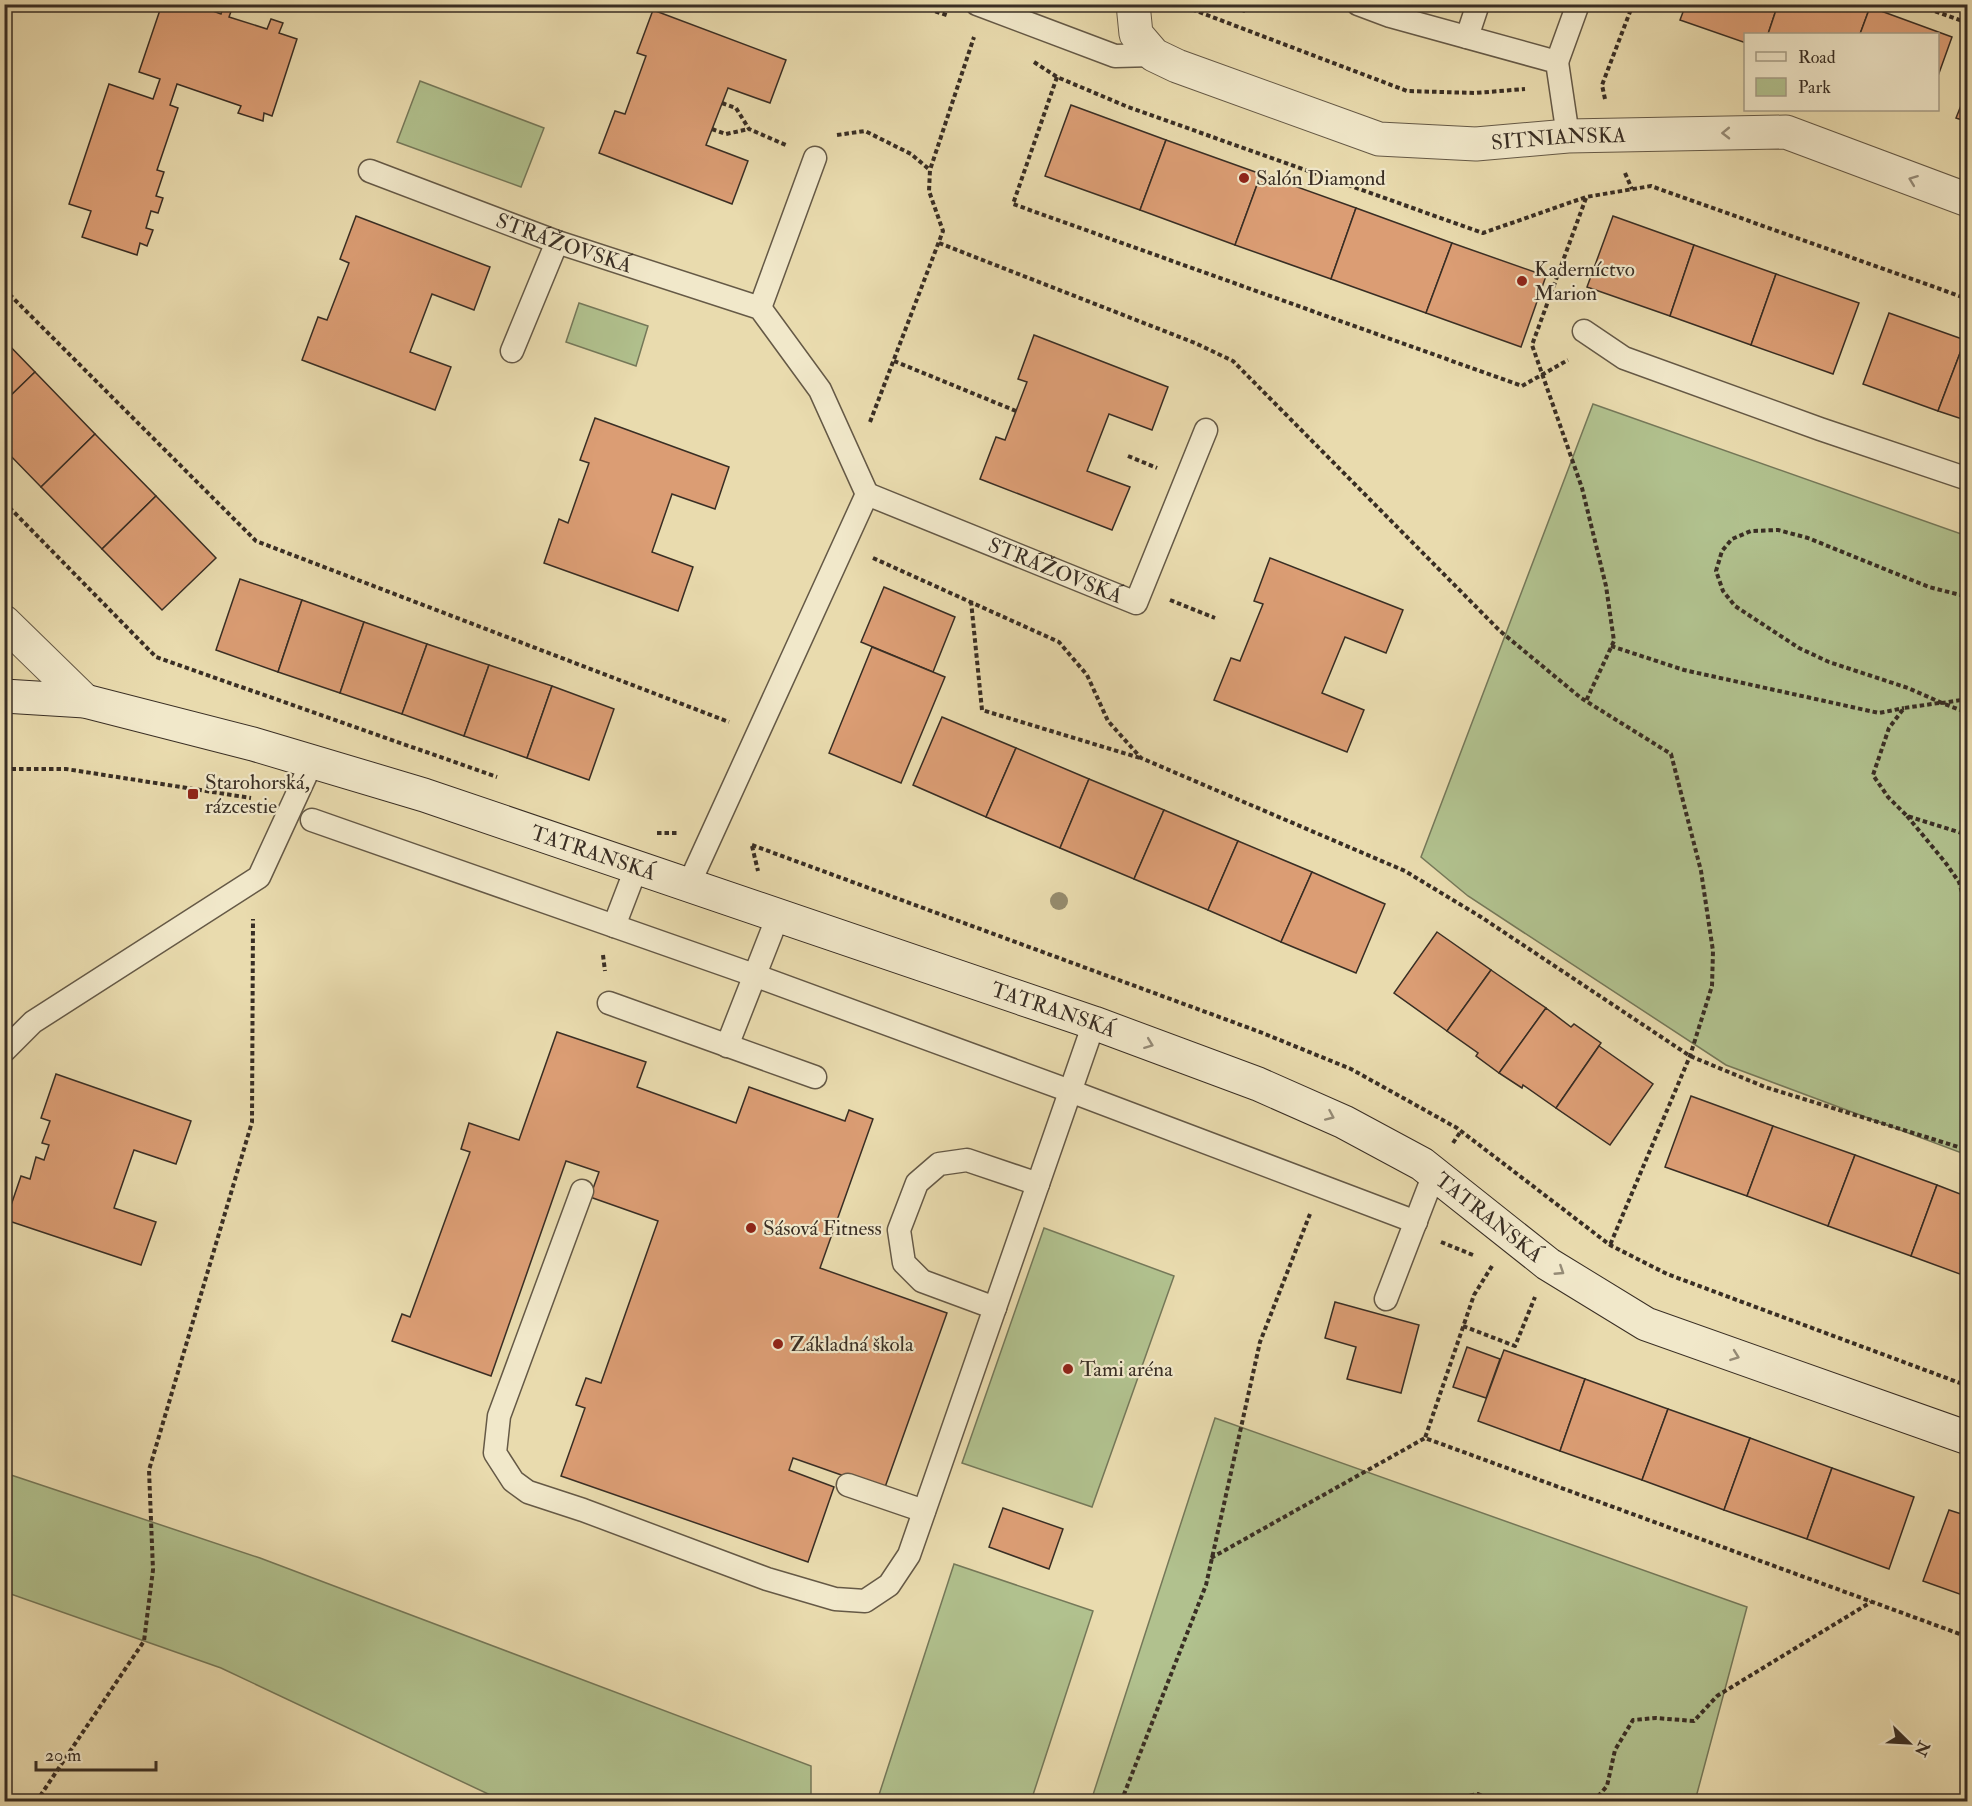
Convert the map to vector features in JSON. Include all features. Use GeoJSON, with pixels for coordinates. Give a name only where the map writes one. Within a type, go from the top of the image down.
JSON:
{"type":"FeatureCollection","features":[{"type":"Feature","properties":{"kind":"street"},"geometry":{"type":"LineString","coordinates":[[1133,4],[1136,34],[1154,55]]}},
{"type":"Feature","properties":{"kind":"street","name":"SITNIANSKA"},"geometry":{"type":"LineString","coordinates":[[1154,55],[1177,66],[1379,139],[1476,144],[1568,136],[1786,132],[1968,200]]}},
{"type":"Feature","properties":{"kind":"street"},"geometry":{"type":"LineString","coordinates":[[4,622],[85,701]]}},
{"type":"Feature","properties":{"kind":"street","name":"TATRANSKÁ"},"geometry":{"type":"LineString","coordinates":[[4,696],[85,701],[253,744],[424,795],[1094,1023],[1258,1084],[1335,1118],[1422,1164],[1548,1264],[1646,1324],[1968,1438]]}},
{"type":"Feature","properties":{"kind":"lane"},"geometry":{"type":"LineString","coordinates":[[1358,4],[1390,16],[1557,62]]}},
{"type":"Feature","properties":{"kind":"lane"},"geometry":{"type":"LineString","coordinates":[[1467,37],[1478,4]]}},
{"type":"Feature","properties":{"kind":"lane"},"geometry":{"type":"LineString","coordinates":[[1568,136],[1557,62],[1578,4]]}},
{"type":"Feature","properties":{"kind":"lane"},"geometry":{"type":"LineString","coordinates":[[977,15],[1114,56],[1154,55]]}},
{"type":"Feature","properties":{"kind":"lane"},"geometry":{"type":"LineString","coordinates":[[689,884],[867,494],[820,390],[760,308],[815,158]]}},
{"type":"Feature","properties":{"kind":"lane","name":"STRÁŽOVSKÁ"},"geometry":{"type":"LineString","coordinates":[[370,171],[557,242],[760,308]]}},
{"type":"Feature","properties":{"kind":"lane"},"geometry":{"type":"LineString","coordinates":[[512,351],[557,242]]}},
{"type":"Feature","properties":{"kind":"lane"},"geometry":{"type":"LineString","coordinates":[[1592,336],[1624,358],[1820,429],[1968,479]]}},
{"type":"Feature","properties":{"kind":"lane","name":"STRÁŽOVSKÁ"},"geometry":{"type":"LineString","coordinates":[[867,494],[1136,603],[1206,430]]}},
{"type":"Feature","properties":{"kind":"lane"},"geometry":{"type":"LineString","coordinates":[[4,1051],[33,1022],[259,877],[312,762]]}},
{"type":"Feature","properties":{"kind":"lane"},"geometry":{"type":"LineString","coordinates":[[312,820],[755,976],[1070,1091],[1416,1222]]}},
{"type":"Feature","properties":{"kind":"lane"},"geometry":{"type":"LineString","coordinates":[[614,926],[636,866]]}},
{"type":"Feature","properties":{"kind":"lane"},"geometry":{"type":"LineString","coordinates":[[728,1046],[778,916]]}},
{"type":"Feature","properties":{"kind":"lane"},"geometry":{"type":"LineString","coordinates":[[609,1003],[816,1077]]}},
{"type":"Feature","properties":{"kind":"lane"},"geometry":{"type":"LineString","coordinates":[[582,1191],[499,1416],[495,1453],[513,1481],[528,1492],[583,1510],[767,1579],[835,1599],[865,1601],[889,1585],[909,1555],[1094,1023]]}},
{"type":"Feature","properties":{"kind":"lane"},"geometry":{"type":"LineString","coordinates":[[995,1308],[922,1281],[904,1263],[899,1230],[917,1183],[939,1164],[967,1160],[1038,1184]]}},
{"type":"Feature","properties":{"kind":"lane"},"geometry":{"type":"LineString","coordinates":[[1386,1299],[1434,1174]]}},
{"type":"Feature","properties":{"kind":"lane"},"geometry":{"type":"LineString","coordinates":[[848,1485],[924,1511]]}},
{"type":"Feature","properties":{"kind":"path"},"geometry":{"type":"LineString","coordinates":[[1178,4],[1407,91],[1475,93],[1528,88]]}},
{"type":"Feature","properties":{"kind":"path"},"geometry":{"type":"LineString","coordinates":[[1613,105],[1605,100],[1602,85],[1633,4]]}},
{"type":"Feature","properties":{"kind":"path"},"geometry":{"type":"LineString","coordinates":[[1914,4],[1968,24]]}},
{"type":"Feature","properties":{"kind":"path"},"geometry":{"type":"LineString","coordinates":[[854,463],[943,231],[929,191],[930,170],[977,15]]}},
{"type":"Feature","properties":{"kind":"path"},"geometry":{"type":"LineString","coordinates":[[1057,76],[1013,204],[1522,386],[1542,375],[1592,336]]}},
{"type":"Feature","properties":{"kind":"path"},"geometry":{"type":"LineString","coordinates":[[722,103],[736,108],[749,129],[815,158],[837,135],[865,131],[911,154],[930,170]]}},
{"type":"Feature","properties":{"kind":"path"},"geometry":{"type":"LineString","coordinates":[[712,129],[726,134],[749,129]]}},
{"type":"Feature","properties":{"kind":"path"},"geometry":{"type":"LineString","coordinates":[[1586,197],[1532,345],[1582,488],[1606,586],[1614,641],[1586,701]]}},
{"type":"Feature","properties":{"kind":"path"},"geometry":{"type":"LineString","coordinates":[[939,243],[1195,343],[1233,361],[1500,631],[1586,701],[1671,754],[1701,871],[1713,951],[1712,986],[1690,1056],[1610,1245]]}},
{"type":"Feature","properties":{"kind":"path"},"geometry":{"type":"LineString","coordinates":[[4,289],[256,541],[732,723]]}},
{"type":"Feature","properties":{"kind":"path"},"geometry":{"type":"LineString","coordinates":[[894,361],[1016,411]]}},
{"type":"Feature","properties":{"kind":"path"},"geometry":{"type":"LineString","coordinates":[[4,502],[156,657],[503,779]]}},
{"type":"Feature","properties":{"kind":"path"},"geometry":{"type":"LineString","coordinates":[[1968,597],[1929,587],[1808,538],[1778,530],[1751,531],[1732,539],[1722,551],[1716,571],[1723,591],[1735,606],[1799,648],[1829,662],[1908,688],[1968,713]]}},
{"type":"Feature","properties":{"kind":"path"},"geometry":{"type":"LineString","coordinates":[[844,545],[1059,642],[1087,675],[1108,721],[1141,758]]}},
{"type":"Feature","properties":{"kind":"path"},"geometry":{"type":"LineString","coordinates":[[1142,588],[1215,618]]}},
{"type":"Feature","properties":{"kind":"path"},"geometry":{"type":"LineString","coordinates":[[971,601],[982,710],[1141,758],[1405,871],[1481,917],[1690,1056],[1765,1087],[1968,1150]]}},
{"type":"Feature","properties":{"kind":"path"},"geometry":{"type":"LineString","coordinates":[[1611,646],[1684,670],[1879,713],[1968,699]]}},
{"type":"Feature","properties":{"kind":"path"},"geometry":{"type":"LineString","coordinates":[[1904,708],[1889,728],[1873,775],[1888,797],[1907,816],[1959,882],[1968,914]]}},
{"type":"Feature","properties":{"kind":"path"},"geometry":{"type":"LineString","coordinates":[[4,769],[66,769],[251,798]]}},
{"type":"Feature","properties":{"kind":"path"},"geometry":{"type":"LineString","coordinates":[[1907,816],[1968,835]]}},
{"type":"Feature","properties":{"kind":"path"},"geometry":{"type":"LineString","coordinates":[[649,831],[677,833],[682,824]]}},
{"type":"Feature","properties":{"kind":"path"},"geometry":{"type":"LineString","coordinates":[[752,845],[760,879]]}},
{"type":"Feature","properties":{"kind":"path"},"geometry":{"type":"LineString","coordinates":[[36,1802],[144,1641],[153,1570],[149,1470],[252,1122],[253,912]]}},
{"type":"Feature","properties":{"kind":"path"},"geometry":{"type":"LineString","coordinates":[[1121,1802],[1206,1585],[1260,1342],[1321,1186]]}},
{"type":"Feature","properties":{"kind":"path"},"geometry":{"type":"LineString","coordinates":[[1211,1558],[1425,1438],[1474,1295],[1510,1234]]}},
{"type":"Feature","properties":{"kind":"path"},"geometry":{"type":"LineString","coordinates":[[1464,1326],[1515,1346],[1535,1297]]}},
{"type":"Feature","properties":{"kind":"path"},"geometry":{"type":"LineString","coordinates":[[1425,1438],[1968,1637]]}},
{"type":"Feature","properties":{"kind":"path"},"geometry":{"type":"LineString","coordinates":[[1593,1802],[1607,1786],[1615,1750],[1634,1720],[1656,1718],[1694,1721],[1717,1696],[1872,1602]]}},
{"type":"Feature","properties":{"kind":"path"},"geometry":{"type":"LineString","coordinates":[[1433,1802],[1478,1794],[1495,1802]]}},
{"type":"Feature","properties":{"kind":"green space"},"geometry":{"type":"Polygon","coordinates":[[[420,81],[544,128],[521,187],[397,142],[420,81]]]}},
{"type":"Feature","properties":{"kind":"green space"},"geometry":{"type":"Polygon","coordinates":[[[579,303],[648,326],[636,366],[566,342],[579,303]]]}},
{"type":"Feature","properties":{"kind":"green space"},"geometry":{"type":"Polygon","coordinates":[[[1593,404],[1967,536],[1967,1155],[1726,1065],[1468,896],[1421,857],[1593,404]]]}},
{"type":"Feature","properties":{"kind":"green space","name":"Tami aréna"},"geometry":{"type":"Polygon","coordinates":[[[1044,1228],[1174,1276],[1092,1507],[962,1463],[1044,1228]]]}},
{"type":"Feature","properties":{"kind":"green space"},"geometry":{"type":"Polygon","coordinates":[[[1215,1418],[1747,1607],[1695,1801],[1091,1801],[1215,1418]]]}},
{"type":"Feature","properties":{"kind":"green space"},"geometry":{"type":"Polygon","coordinates":[[[5,1473],[260,1558],[811,1766],[811,1801],[503,1801],[221,1668],[5,1592],[5,1473]]]}},
{"type":"Feature","properties":{"kind":"green space"},"geometry":{"type":"Polygon","coordinates":[[[954,1564],[1093,1611],[1031,1801],[877,1801],[954,1564]]]}},
{"type":"Feature","properties":{"kind":"building"},"geometry":{"type":"Polygon","coordinates":[[[162,4],[194,4],[221,14],[224,4],[228,4],[233,6],[229,17],[267,29],[271,19],[283,23],[279,33],[297,39],[272,116],[264,113],[263,121],[238,113],[241,106],[177,84],[170,105],[178,108],[157,170],[164,172],[156,196],[163,198],[158,213],[151,211],[146,228],[153,230],[147,246],[140,243],[137,255],[82,237],[91,211],[69,204],[109,84],[153,99],[160,79],[139,72],[162,4]]]}},
{"type":"Feature","properties":{"kind":"building"},"geometry":{"type":"Polygon","coordinates":[[[1224,4],[1247,4],[1244,12],[1224,4]]]}},
{"type":"Feature","properties":{"kind":"building"},"geometry":{"type":"Polygon","coordinates":[[[1686,4],[1778,4],[1768,33],[1744,33],[1744,42],[1680,20],[1686,4]]]}},
{"type":"Feature","properties":{"kind":"building"},"geometry":{"type":"Polygon","coordinates":[[[1778,4],[1862,4],[1870,7],[1860,33],[1768,33],[1778,4]]]}},
{"type":"Feature","properties":{"kind":"building"},"geometry":{"type":"Polygon","coordinates":[[[1870,7],[1952,37],[1939,73],[1939,33],[1860,33],[1870,7]]]}},
{"type":"Feature","properties":{"kind":"building"},"geometry":{"type":"Polygon","coordinates":[[[653,10],[786,60],[770,103],[728,88],[706,145],[748,161],[732,204],[599,153],[615,111],[625,114],[646,56],[637,53],[653,10]]]}},
{"type":"Feature","properties":{"kind":"building"},"geometry":{"type":"Polygon","coordinates":[[[1968,88],[1968,122],[1956,118],[1968,88]]]}},
{"type":"Feature","properties":{"kind":"building"},"geometry":{"type":"Polygon","coordinates":[[[1071,105],[1166,140],[1140,210],[1045,176],[1071,105]]]}},
{"type":"Feature","properties":{"kind":"building"},"geometry":{"type":"Polygon","coordinates":[[[1166,140],[1261,174],[1235,245],[1140,210],[1166,140]]]}},
{"type":"Feature","properties":{"kind":"building"},"geometry":{"type":"Polygon","coordinates":[[[1261,174],[1356,208],[1331,279],[1235,245],[1261,174]]]}},
{"type":"Feature","properties":{"kind":"building"},"geometry":{"type":"Polygon","coordinates":[[[1356,208],[1452,243],[1426,313],[1331,279],[1356,208]]]}},
{"type":"Feature","properties":{"kind":"building"},"geometry":{"type":"Polygon","coordinates":[[[356,216],[490,267],[474,310],[432,294],[410,352],[451,367],[435,410],[302,360],[318,317],[327,320],[349,263],[340,259],[356,216]]]}},
{"type":"Feature","properties":{"kind":"building"},"geometry":{"type":"Polygon","coordinates":[[[1613,216],[1694,245],[1670,316],[1587,287],[1613,216]]]}},
{"type":"Feature","properties":{"kind":"building"},"geometry":{"type":"Polygon","coordinates":[[[1452,243],[1546,276],[1521,347],[1426,313],[1452,243]]]}},
{"type":"Feature","properties":{"kind":"building"},"geometry":{"type":"Polygon","coordinates":[[[1694,245],[1776,274],[1751,345],[1670,316],[1694,245]]]}},
{"type":"Feature","properties":{"kind":"building"},"geometry":{"type":"Polygon","coordinates":[[[1776,274],[1859,303],[1833,374],[1751,345],[1776,274]]]}},
{"type":"Feature","properties":{"kind":"building"},"geometry":{"type":"Polygon","coordinates":[[[1889,313],[1965,340],[1938,411],[1863,384],[1889,313]]]}},
{"type":"Feature","properties":{"kind":"building"},"geometry":{"type":"Polygon","coordinates":[[[1034,335],[1168,387],[1152,430],[1109,414],[1087,471],[1130,487],[1112,530],[980,479],[996,437],[1005,440],[1027,382],[1018,379],[1034,335]]]}},
{"type":"Feature","properties":{"kind":"building"},"geometry":{"type":"Polygon","coordinates":[[[4,340],[35,372],[4,402],[4,340]]]}},
{"type":"Feature","properties":{"kind":"building"},"geometry":{"type":"Polygon","coordinates":[[[1965,340],[1968,341],[1968,421],[1938,411],[1965,340]]]}},
{"type":"Feature","properties":{"kind":"building"},"geometry":{"type":"Polygon","coordinates":[[[35,372],[95,434],[41,487],[4,449],[4,402],[35,372]]]}},
{"type":"Feature","properties":{"kind":"building"},"geometry":{"type":"Polygon","coordinates":[[[595,418],[729,467],[715,509],[672,494],[652,552],[693,567],[678,611],[544,563],[559,519],[568,523],[589,463],[580,460],[595,418]]]}},
{"type":"Feature","properties":{"kind":"building"},"geometry":{"type":"Polygon","coordinates":[[[95,434],[156,496],[102,549],[41,487],[95,434]]]}},
{"type":"Feature","properties":{"kind":"building"},"geometry":{"type":"Polygon","coordinates":[[[156,496],[216,558],[162,610],[102,549],[156,496]]]}},
{"type":"Feature","properties":{"kind":"building"},"geometry":{"type":"Polygon","coordinates":[[[1270,558],[1403,610],[1386,653],[1345,637],[1322,693],[1364,710],[1347,752],[1214,700],[1231,658],[1240,661],[1263,604],[1254,601],[1270,558]]]}},
{"type":"Feature","properties":{"kind":"building"},"geometry":{"type":"Polygon","coordinates":[[[240,579],[302,600],[278,672],[216,650],[240,579]]]}},
{"type":"Feature","properties":{"kind":"building"},"geometry":{"type":"Polygon","coordinates":[[[884,587],[955,617],[933,672],[861,642],[884,587]]]}},
{"type":"Feature","properties":{"kind":"building"},"geometry":{"type":"Polygon","coordinates":[[[302,600],[364,622],[340,693],[278,672],[302,600]]]}},
{"type":"Feature","properties":{"kind":"building"},"geometry":{"type":"Polygon","coordinates":[[[364,622],[427,644],[402,714],[340,693],[364,622]]]}},
{"type":"Feature","properties":{"kind":"building"},"geometry":{"type":"Polygon","coordinates":[[[427,644],[489,665],[464,736],[402,714],[427,644]]]}},
{"type":"Feature","properties":{"kind":"building"},"geometry":{"type":"Polygon","coordinates":[[[872,647],[945,677],[901,783],[829,753],[872,647]]]}},
{"type":"Feature","properties":{"kind":"building"},"geometry":{"type":"Polygon","coordinates":[[[489,665],[552,686],[527,758],[464,736],[489,665]]]}},
{"type":"Feature","properties":{"kind":"building"},"geometry":{"type":"Polygon","coordinates":[[[552,686],[614,709],[589,780],[527,758],[552,686]]]}},
{"type":"Feature","properties":{"kind":"building"},"geometry":{"type":"Polygon","coordinates":[[[942,717],[1016,748],[986,817],[913,785],[942,717]]]}},
{"type":"Feature","properties":{"kind":"building"},"geometry":{"type":"Polygon","coordinates":[[[1016,748],[1089,779],[1060,848],[986,817],[1016,748]]]}},
{"type":"Feature","properties":{"kind":"building"},"geometry":{"type":"Polygon","coordinates":[[[1089,779],[1164,810],[1134,879],[1060,848],[1089,779]]]}},
{"type":"Feature","properties":{"kind":"building"},"geometry":{"type":"Polygon","coordinates":[[[1164,810],[1238,841],[1208,910],[1134,879],[1164,810]]]}},
{"type":"Feature","properties":{"kind":"building"},"geometry":{"type":"Polygon","coordinates":[[[1238,841],[1312,872],[1281,942],[1208,910],[1238,841]]]}},
{"type":"Feature","properties":{"kind":"building"},"geometry":{"type":"Polygon","coordinates":[[[1312,872],[1385,904],[1356,973],[1281,942],[1312,872]]]}},
{"type":"Feature","properties":{"kind":"building"},"geometry":{"type":"Polygon","coordinates":[[[1437,932],[1491,970],[1447,1031],[1394,993],[1437,932]]]}},
{"type":"Feature","properties":{"kind":"building"},"geometry":{"type":"Polygon","coordinates":[[[1491,970],[1546,1008],[1499,1073],[1476,1056],[1478,1053],[1447,1031],[1491,970]]]}},
{"type":"Feature","properties":{"kind":"building"},"geometry":{"type":"Polygon","coordinates":[[[1546,1008],[1571,1027],[1574,1024],[1601,1043],[1556,1108],[1523,1085],[1522,1088],[1499,1073],[1546,1008]]]}},
{"type":"Feature","properties":{"kind":"building"},"geometry":{"type":"Polygon","coordinates":[[[557,1032],[646,1062],[637,1087],[736,1123],[749,1087],[845,1121],[849,1110],[873,1119],[820,1268],[947,1313],[884,1490],[793,1458],[789,1470],[834,1487],[808,1562],[561,1476],[585,1408],[576,1405],[586,1378],[601,1383],[658,1221],[590,1197],[599,1172],[566,1161],[491,1376],[392,1341],[402,1314],[410,1317],[470,1152],[461,1149],[469,1123],[519,1140],[557,1032]]]}},
{"type":"Feature","properties":{"kind":"building"},"geometry":{"type":"Polygon","coordinates":[[[1599,1046],[1653,1084],[1610,1145],[1556,1108],[1599,1046]]]}},
{"type":"Feature","properties":{"kind":"building"},"geometry":{"type":"Polygon","coordinates":[[[56,1074],[191,1121],[176,1164],[134,1150],[114,1208],[156,1222],[141,1265],[6,1220],[21,1176],[30,1179],[36,1157],[44,1160],[49,1145],[42,1143],[50,1121],[41,1118],[56,1074]]]}},
{"type":"Feature","properties":{"kind":"building"},"geometry":{"type":"Polygon","coordinates":[[[1691,1096],[1773,1126],[1747,1196],[1665,1167],[1691,1096]]]}},
{"type":"Feature","properties":{"kind":"building"},"geometry":{"type":"Polygon","coordinates":[[[1773,1126],[1855,1155],[1828,1226],[1747,1196],[1773,1126]]]}},
{"type":"Feature","properties":{"kind":"building"},"geometry":{"type":"Polygon","coordinates":[[[1855,1155],[1937,1185],[1911,1256],[1828,1226],[1855,1155]]]}},
{"type":"Feature","properties":{"kind":"building"},"geometry":{"type":"Polygon","coordinates":[[[1937,1185],[1968,1197],[1968,1277],[1911,1256],[1937,1185]]]}},
{"type":"Feature","properties":{"kind":"building"},"geometry":{"type":"Polygon","coordinates":[[[1335,1302],[1419,1325],[1401,1393],[1347,1379],[1356,1347],[1325,1338],[1335,1302]]]}},
{"type":"Feature","properties":{"kind":"building"},"geometry":{"type":"Polygon","coordinates":[[[1467,1347],[1500,1359],[1486,1398],[1453,1387],[1467,1347]]]}},
{"type":"Feature","properties":{"kind":"building"},"geometry":{"type":"Polygon","coordinates":[[[1504,1350],[1585,1379],[1560,1451],[1478,1421],[1504,1350]]]}},
{"type":"Feature","properties":{"kind":"building"},"geometry":{"type":"Polygon","coordinates":[[[1585,1379],[1668,1409],[1642,1480],[1560,1451],[1585,1379]]]}},
{"type":"Feature","properties":{"kind":"building"},"geometry":{"type":"Polygon","coordinates":[[[1668,1409],[1750,1438],[1724,1510],[1642,1480],[1668,1409]]]}},
{"type":"Feature","properties":{"kind":"building"},"geometry":{"type":"Polygon","coordinates":[[[1750,1438],[1832,1468],[1807,1539],[1724,1510],[1750,1438]]]}},
{"type":"Feature","properties":{"kind":"building"},"geometry":{"type":"Polygon","coordinates":[[[1832,1468],[1914,1497],[1889,1569],[1807,1539],[1832,1468]]]}},
{"type":"Feature","properties":{"kind":"building"},"geometry":{"type":"Polygon","coordinates":[[[1003,1508],[1063,1529],[1049,1569],[989,1547],[1003,1508]]]}},
{"type":"Feature","properties":{"kind":"building"},"geometry":{"type":"Polygon","coordinates":[[[1949,1510],[1968,1516],[1968,1597],[1923,1581],[1949,1510]]]}},
{"type":"Feature","properties":{"kind":"place","name":"Salón Diamond"},"geometry":{"type":"Point","coordinates":[1244,178]}},
{"type":"Feature","properties":{"kind":"place","name":"Kaderníctvo Marion"},"geometry":{"type":"Point","coordinates":[1522,281]}},
{"type":"Feature","properties":{"kind":"place","name":"Starohorská, rázcestie"},"geometry":{"type":"Point","coordinates":[193,794]}},
{"type":"Feature","properties":{"kind":"place","name":"Sásová Fitness"},"geometry":{"type":"Point","coordinates":[751,1228]}},
{"type":"Feature","properties":{"kind":"place","name":"Základná škola"},"geometry":{"type":"Point","coordinates":[778,1344]}},
{"type":"Feature","properties":{"kind":"place","name":"Tami aréna"},"geometry":{"type":"Point","coordinates":[1068,1369]}}]}
